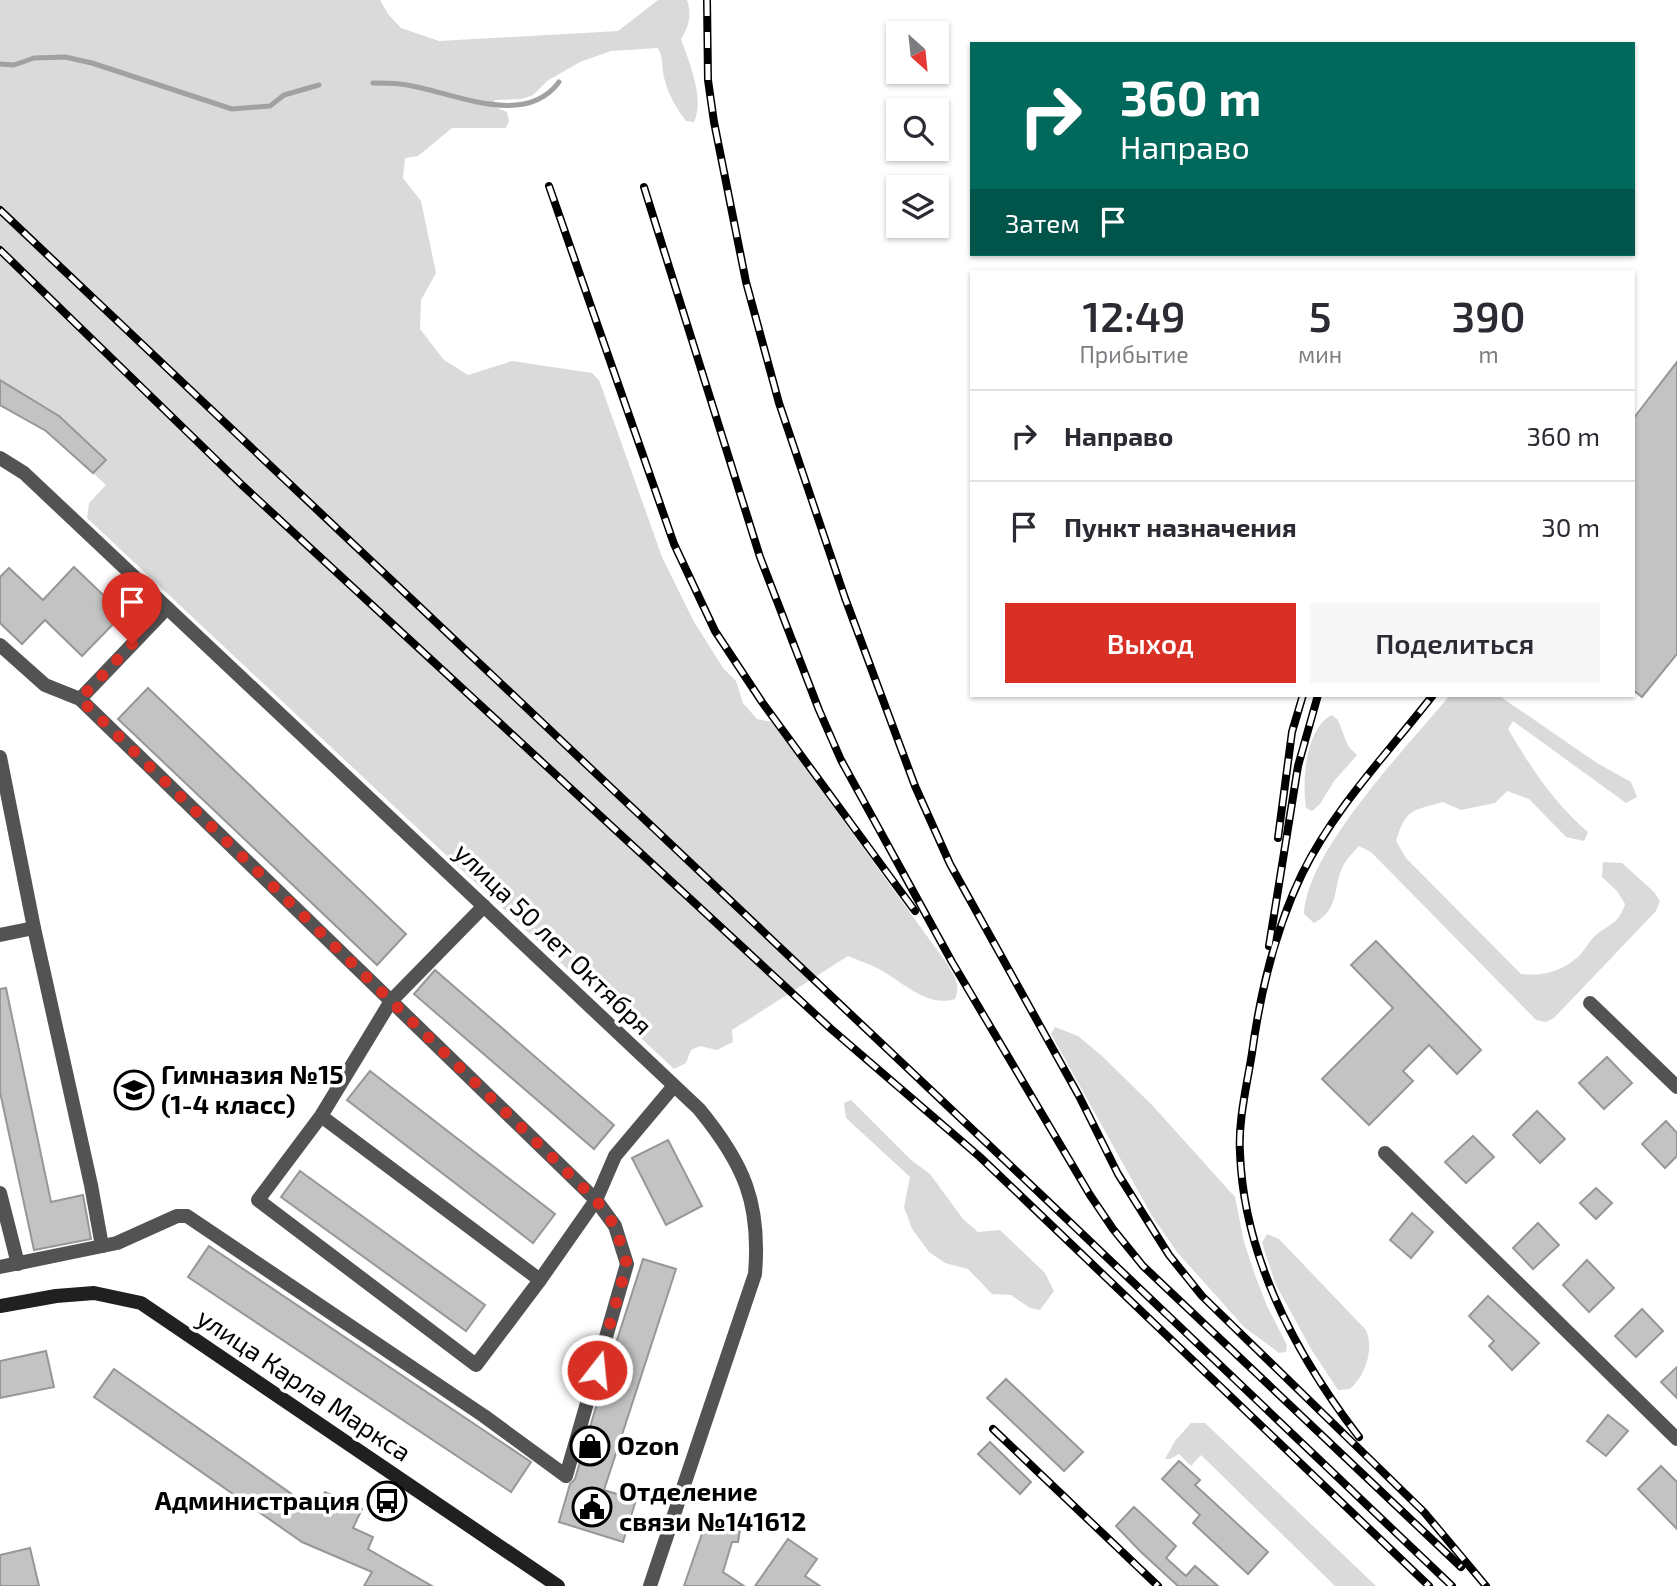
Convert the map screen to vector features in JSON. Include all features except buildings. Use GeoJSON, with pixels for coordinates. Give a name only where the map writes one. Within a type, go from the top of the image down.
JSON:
{"type":"FeatureCollection","features":[{"type":"Feature","properties":{"kind":"street","name":"улица 50 лет Октября"},"geometry":{"type":"LineString","coordinates":[[0,458],[23,473],[699,1109],[734,1155],[747,1188],[756,1227],[755,1275],[650,1586]]}},
{"type":"Feature","properties":{"kind":"street"},"geometry":{"type":"LineString","coordinates":[[80,699],[167,608]]}},
{"type":"Feature","properties":{"kind":"street"},"geometry":{"type":"LineString","coordinates":[[0,645],[45,685],[80,699],[596,1200],[615,1226],[627,1264],[566,1476],[187,1216],[177,1216],[117,1243],[0,1267]]}},
{"type":"Feature","properties":{"kind":"street"},"geometry":{"type":"LineString","coordinates":[[0,757],[102,1247]]}},
{"type":"Feature","properties":{"kind":"street"},"geometry":{"type":"LineString","coordinates":[[484,906],[391,1001],[321,1116],[258,1200],[477,1365],[596,1200],[615,1156],[673,1087]]}},
{"type":"Feature","properties":{"kind":"street"},"geometry":{"type":"LineString","coordinates":[[0,935],[34,928]]}},
{"type":"Feature","properties":{"kind":"street"},"geometry":{"type":"LineString","coordinates":[[1590,1003],[1677,1087]]}},
{"type":"Feature","properties":{"kind":"street"},"geometry":{"type":"LineString","coordinates":[[321,1116],[540,1280]]}},
{"type":"Feature","properties":{"kind":"street"},"geometry":{"type":"LineString","coordinates":[[1385,1153],[1677,1438]]}},
{"type":"Feature","properties":{"kind":"street"},"geometry":{"type":"LineString","coordinates":[[0,1193],[18,1264]]}},
{"type":"Feature","properties":{"kind":"street","name":"улица Карла Маркса"},"geometry":{"type":"LineString","coordinates":[[0,1306],[56,1296],[94,1293],[141,1303],[558,1586]]}},
{"type":"Feature","properties":{"kind":"shaded area"},"geometry":{"type":"Polygon","coordinates":[[[0,0],[380,0],[401,28],[439,41],[618,31],[658,0],[687,0],[689,20],[681,39],[697,92],[694,122],[686,121],[671,97],[658,48],[611,51],[580,62],[547,81],[533,95],[522,99],[495,100],[492,106],[507,112],[509,121],[506,128],[452,128],[418,156],[405,158],[403,178],[421,201],[436,273],[421,300],[420,329],[444,360],[468,375],[512,361],[592,373],[599,380],[662,557],[693,620],[723,668],[736,681],[743,703],[757,719],[772,722],[948,965],[957,986],[955,999],[945,1001],[925,997],[879,969],[848,956],[732,1030],[733,1042],[717,1050],[700,1046],[691,1050],[686,1063],[674,1069],[87,518],[89,503],[106,485],[93,473],[105,460],[59,416],[0,380],[0,0]]]}},
{"type":"Feature","properties":{"kind":"shaded area"},"geometry":{"type":"Polygon","coordinates":[[[1448,697],[1501,697],[1597,763],[1631,782],[1637,797],[1626,803],[1513,721],[1508,729],[1544,784],[1564,809],[1588,832],[1584,841],[1566,837],[1529,799],[1507,791],[1495,803],[1461,810],[1443,802],[1412,812],[1403,822],[1396,841],[1406,858],[1521,974],[1544,974],[1565,966],[1620,916],[1625,904],[1617,891],[1602,877],[1603,862],[1622,863],[1654,892],[1660,901],[1656,911],[1554,1018],[1546,1022],[1536,1020],[1371,852],[1359,846],[1340,872],[1328,911],[1314,923],[1304,914],[1309,889],[1322,860],[1340,830],[1386,770],[1448,697]]]}},
{"type":"Feature","properties":{"kind":"shaded area"},"geometry":{"type":"Polygon","coordinates":[[[1332,715],[1338,720],[1348,746],[1357,755],[1312,811],[1306,808],[1307,757],[1316,731],[1332,715]]]}},
{"type":"Feature","properties":{"kind":"shaded area"},"geometry":{"type":"Polygon","coordinates":[[[1055,1027],[1078,1036],[1102,1056],[1152,1105],[1235,1197],[1244,1242],[1267,1306],[1287,1345],[1286,1352],[1279,1353],[1244,1327],[1177,1252],[1152,1216],[1051,1034],[1055,1027]]]}},
{"type":"Feature","properties":{"kind":"shaded area"},"geometry":{"type":"Polygon","coordinates":[[[851,1100],[911,1160],[930,1174],[963,1219],[978,1232],[1000,1230],[1045,1273],[1054,1291],[1040,1310],[1030,1308],[1011,1295],[992,1294],[968,1269],[945,1263],[929,1252],[912,1229],[904,1207],[910,1177],[846,1118],[844,1103],[851,1100]]]}},
{"type":"Feature","properties":{"kind":"shaded area"},"geometry":{"type":"Polygon","coordinates":[[[1267,1234],[1279,1239],[1366,1330],[1369,1354],[1364,1369],[1350,1389],[1338,1390],[1311,1349],[1276,1285],[1262,1243],[1267,1234]]]}},
{"type":"Feature","properties":{"kind":"shaded area"},"geometry":{"type":"Polygon","coordinates":[[[1191,1423],[1205,1423],[1376,1586],[1335,1586],[1201,1455],[1191,1466],[1179,1454],[1165,1459],[1175,1441],[1191,1423]]]}},
{"type":"Feature","properties":{"kind":"waterway"},"geometry":{"type":"LineString","coordinates":[[0,64],[14,65],[34,58],[65,57],[92,63],[232,109],[270,106],[284,95],[319,85]]}},
{"type":"Feature","properties":{"kind":"waterway"},"geometry":{"type":"LineString","coordinates":[[373,83],[419,87],[484,103],[505,105],[526,104],[544,96],[559,82]]}},
{"type":"Feature","properties":{"kind":"railway"},"geometry":{"type":"LineString","coordinates":[[707,0],[708,80],[714,122],[746,282],[779,403],[845,598],[915,786],[950,864],[1079,1096],[1118,1174],[1169,1255],[1202,1296],[1424,1512],[1486,1586]]}},
{"type":"Feature","properties":{"kind":"railway"},"geometry":{"type":"LineString","coordinates":[[549,186],[674,544],[715,631],[762,702],[915,911]]}},
{"type":"Feature","properties":{"kind":"railway"},"geometry":{"type":"LineString","coordinates":[[644,187],[760,557],[819,710],[841,760],[952,962],[1090,1195],[1143,1266],[1461,1567]]}},
{"type":"Feature","properties":{"kind":"railway"},"geometry":{"type":"LineString","coordinates":[[0,210],[1452,1586]]}},
{"type":"Feature","properties":{"kind":"railway"},"geometry":{"type":"LineString","coordinates":[[0,250],[242,485],[830,1028],[980,1157],[1429,1586]]}},
{"type":"Feature","properties":{"kind":"railway"},"geometry":{"type":"LineString","coordinates":[[1278,838],[1292,732],[1302,697]]}},
{"type":"Feature","properties":{"kind":"railway"},"geometry":{"type":"LineString","coordinates":[[1269,946],[1298,766],[1317,697]]}},
{"type":"Feature","properties":{"kind":"railway"},"geometry":{"type":"LineString","coordinates":[[1359,1437],[1314,1373],[1277,1304],[1251,1230],[1244,1192],[1240,1128],[1264,985],[1284,916],[1302,874],[1315,849],[1346,803],[1431,697]]}},
{"type":"Feature","properties":{"kind":"railway"},"geometry":{"type":"LineString","coordinates":[[993,1429],[1158,1586]]}},
{"type":"Feature","properties":{"kind":"place","name":"Гимназия №15 (1-4 класс)"},"geometry":{"type":"Point","coordinates":[134,1090]}},
{"type":"Feature","properties":{"kind":"place","name":"Ozon"},"geometry":{"type":"Point","coordinates":[590,1446]}},
{"type":"Feature","properties":{"kind":"place","name":"Администрация"},"geometry":{"type":"Point","coordinates":[387,1501]}},
{"type":"Feature","properties":{"kind":"place","name":"Отделение связи №141612"},"geometry":{"type":"Point","coordinates":[592,1507]}},
{"type":"Feature","properties":{"kind":"route"},"geometry":{"type":"LineString","coordinates":[[132,644],[80,699],[596,1200],[615,1226],[627,1264],[597,1370]]}}]}
